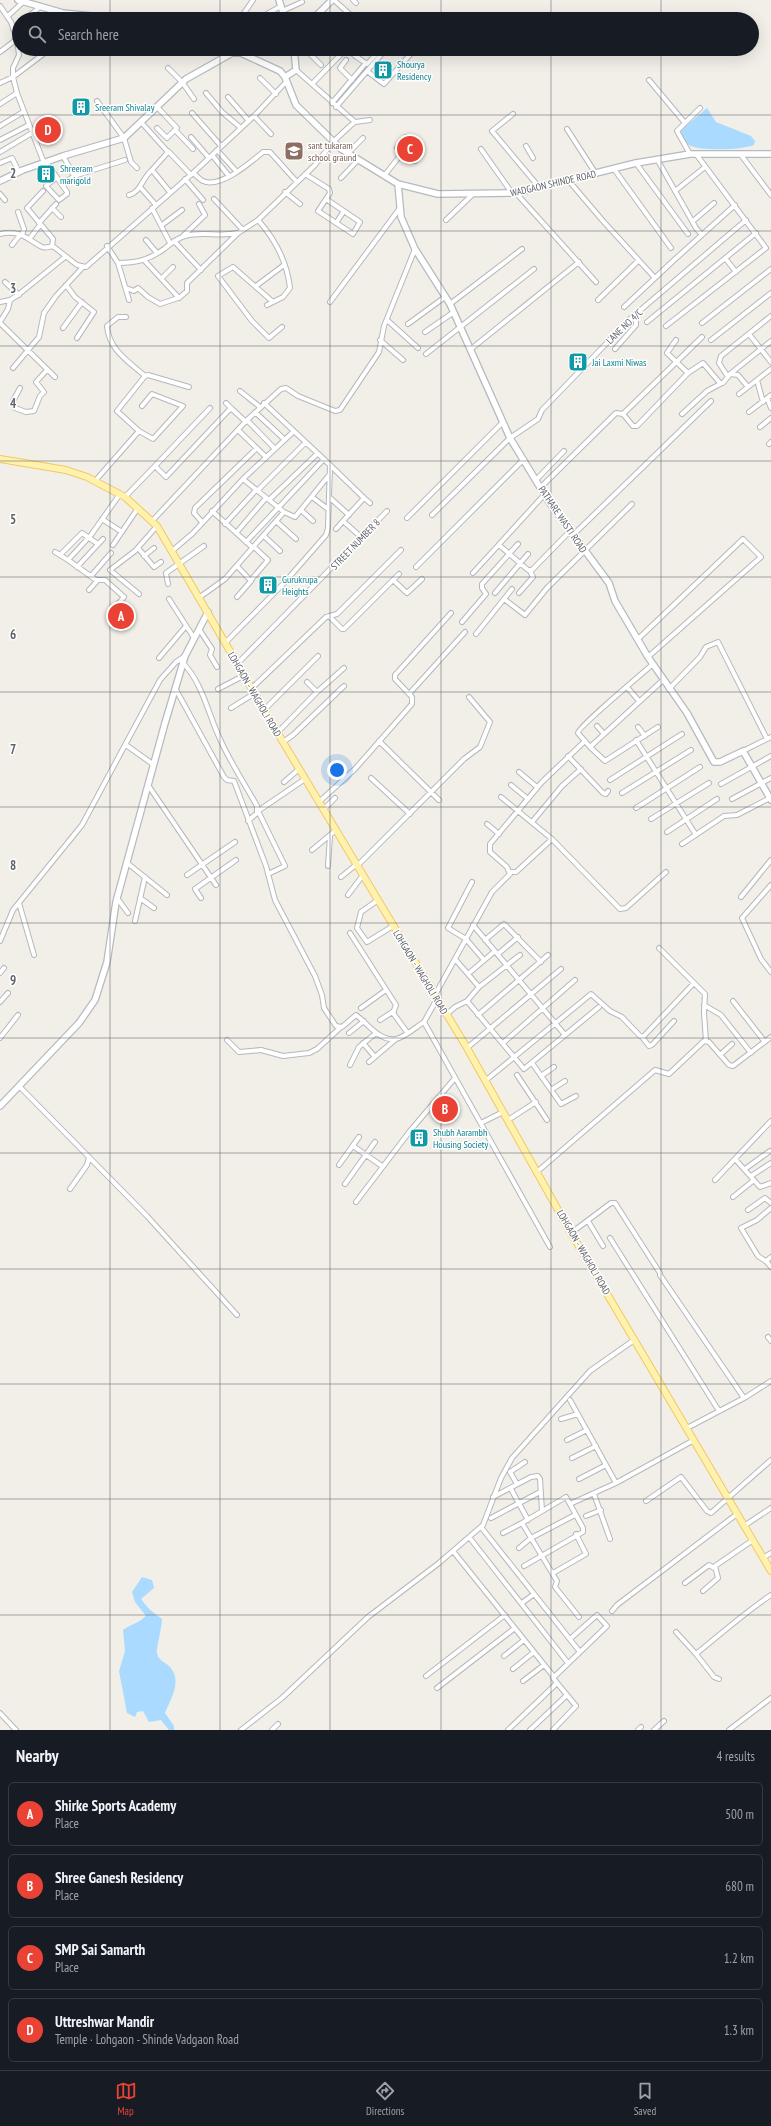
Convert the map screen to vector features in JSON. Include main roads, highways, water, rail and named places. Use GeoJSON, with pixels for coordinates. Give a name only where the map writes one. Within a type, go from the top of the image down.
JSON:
{"type":"FeatureCollection","features":[{"type":"Feature","properties":{"kind":"main road","name":"LOHGAON - WAGHOLI ROAD"},"geometry":{"type":"LineString","coordinates":[[0,459],[66,470],[95,481],[122,495],[155,523],[200,597],[318,802],[364,875],[467,1048],[538,1171],[571,1232],[771,1571]]}},
{"type":"Feature","properties":{"kind":"water"},"geometry":{"type":"Polygon","coordinates":[[[707,108],[716,122],[751,136],[755,141],[754,145],[732,149],[704,149],[696,148],[687,144],[680,131],[707,108]]]}},
{"type":"Feature","properties":{"kind":"water"},"geometry":{"type":"Polygon","coordinates":[[[142,1577],[152,1580],[154,1588],[141,1599],[149,1609],[162,1619],[157,1653],[159,1658],[173,1671],[175,1677],[173,1695],[165,1713],[174,1726],[174,1730],[169,1730],[161,1720],[149,1722],[143,1711],[137,1712],[135,1717],[127,1713],[119,1671],[125,1651],[123,1630],[146,1616],[135,1602],[132,1592],[142,1577]]]}},
{"type":"Feature","properties":{"kind":"place","name":"Shourya Residency"},"geometry":{"type":"Point","coordinates":[383,70]}},
{"type":"Feature","properties":{"kind":"place","name":"Sreeram Shivalay"},"geometry":{"type":"Point","coordinates":[81,107]}},
{"type":"Feature","properties":{"kind":"place","name":"Uttreshwar Mandir"},"geometry":{"type":"Point","coordinates":[48,130]}},
{"type":"Feature","properties":{"kind":"place","name":"SMP Sai Samarth"},"geometry":{"type":"Point","coordinates":[410,149]}},
{"type":"Feature","properties":{"kind":"place","name":"sant tukaram school graund"},"geometry":{"type":"Point","coordinates":[294,151]}},
{"type":"Feature","properties":{"kind":"place","name":"Shreeram marigold"},"geometry":{"type":"Point","coordinates":[46,174]}},
{"type":"Feature","properties":{"kind":"place","name":"Jai Laxmi Niwas"},"geometry":{"type":"Point","coordinates":[578,362]}},
{"type":"Feature","properties":{"kind":"place","name":"Gurukrupa Heights"},"geometry":{"type":"Point","coordinates":[268,585]}},
{"type":"Feature","properties":{"kind":"place","name":"Shirke Sports Academy"},"geometry":{"type":"Point","coordinates":[121,616]}},
{"type":"Feature","properties":{"kind":"place","name":"Shree Ganesh Residency"},"geometry":{"type":"Point","coordinates":[445,1109]}},
{"type":"Feature","properties":{"kind":"place","name":"Shubh Aarambh Housing Society"},"geometry":{"type":"Point","coordinates":[419,1138]}}]}
